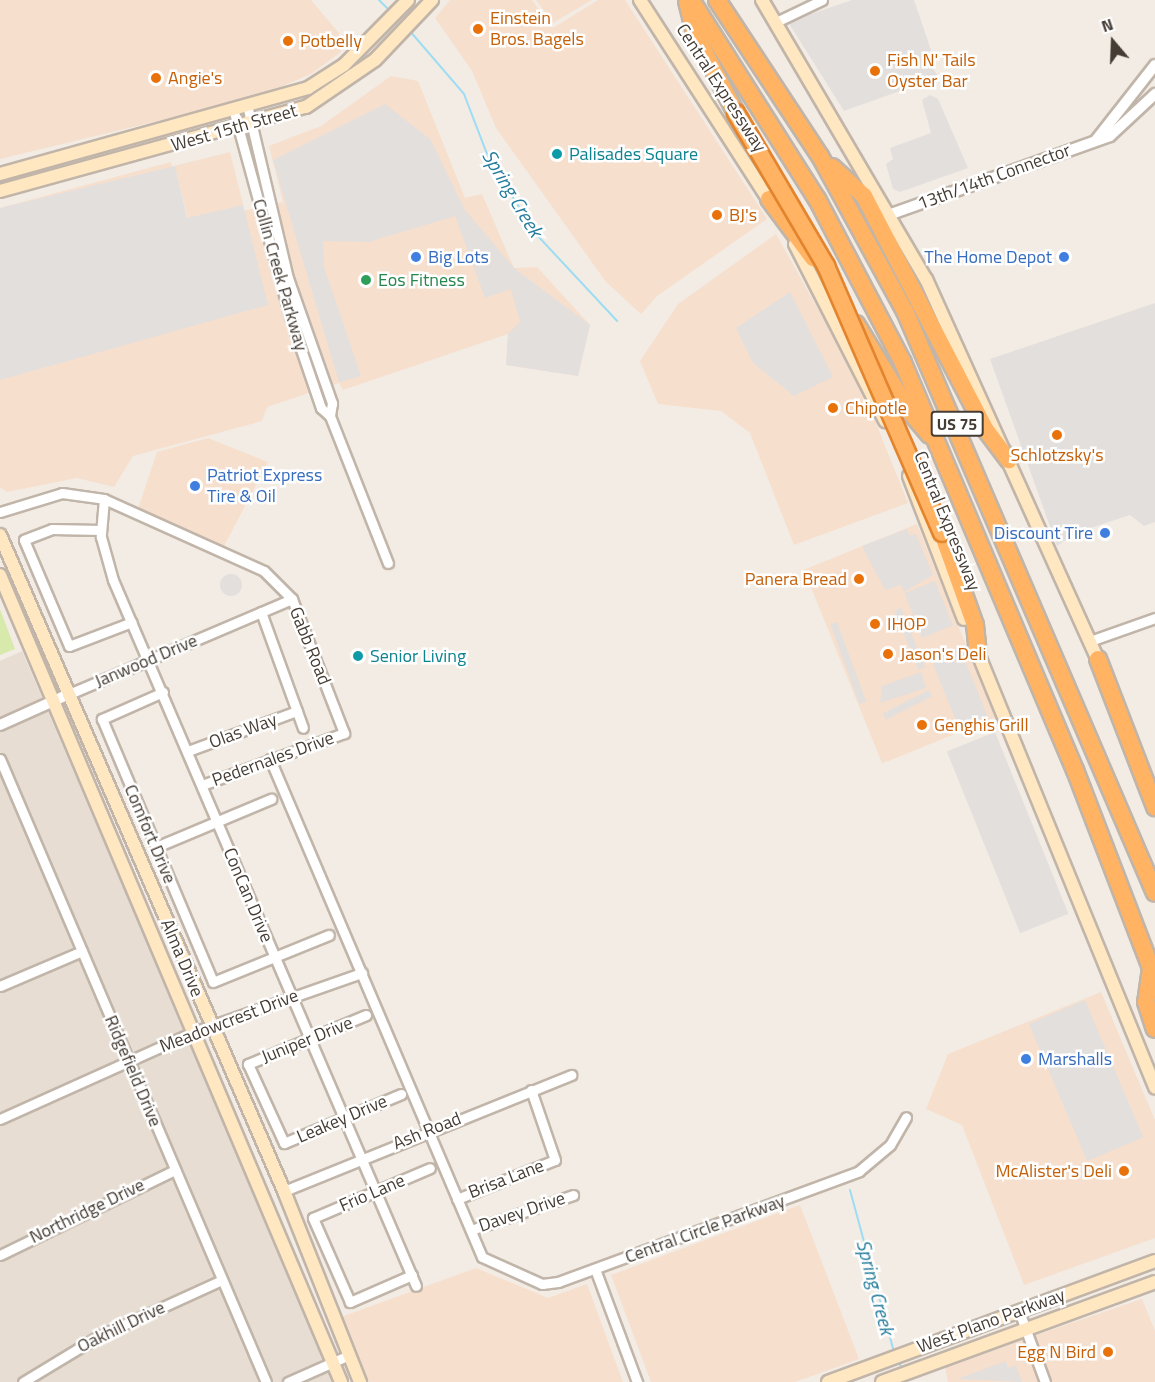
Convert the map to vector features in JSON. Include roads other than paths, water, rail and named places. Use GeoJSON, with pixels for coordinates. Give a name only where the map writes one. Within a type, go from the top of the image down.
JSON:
{"type":"FeatureCollection","features":[{"type":"Feature","properties":{"kind":"highway"},"geometry":{"type":"LineString","coordinates":[[686,0],[695,34],[736,113],[826,266],[942,533],[975,625],[978,653]]}},
{"type":"Feature","properties":{"kind":"highway","name":"Central Expressway"},"geometry":{"type":"LineString","coordinates":[[691,0],[843,244],[941,447],[1153,973]]}},
{"type":"Feature","properties":{"kind":"highway","name":"US 75"},"geometry":{"type":"LineString","coordinates":[[717,0],[820,156],[935,375],[1155,893]]}},
{"type":"Feature","properties":{"kind":"highway"},"geometry":{"type":"LineString","coordinates":[[820,156],[864,196],[986,430],[1009,460]]}},
{"type":"Feature","properties":{"kind":"highway"},"geometry":{"type":"LineString","coordinates":[[769,199],[807,248],[907,408],[941,447]]}},
{"type":"Feature","properties":{"kind":"highway"},"geometry":{"type":"LineString","coordinates":[[1098,659],[1155,807]]}},
{"type":"Feature","properties":{"kind":"highway"},"geometry":{"type":"LineString","coordinates":[[1153,973],[1146,1002],[1155,1029]]}},
{"type":"Feature","properties":{"kind":"main road","name":"West 15th Street"},"geometry":{"type":"LineString","coordinates":[[0,174],[248,109],[308,88],[358,52],[408,0]]}},
{"type":"Feature","properties":{"kind":"main road","name":"Central Expressway"},"geometry":{"type":"LineString","coordinates":[[640,0],[769,199],[887,426],[1155,1088]]}},
{"type":"Feature","properties":{"kind":"main road"},"geometry":{"type":"LineString","coordinates":[[762,0],[891,214],[1009,460],[1155,789]]}},
{"type":"Feature","properties":{"kind":"main road","name":"West 15th Street"},"geometry":{"type":"LineString","coordinates":[[0,191],[252,126],[316,102],[375,60],[429,3]]}},
{"type":"Feature","properties":{"kind":"main road"},"geometry":{"type":"LineString","coordinates":[[88,151],[94,167]]}},
{"type":"Feature","properties":{"kind":"main road","name":"Alma Drive"},"geometry":{"type":"LineString","coordinates":[[0,535],[284,1191],[360,1382]]}},
{"type":"Feature","properties":{"kind":"main road","name":"Alma Drive"},"geometry":{"type":"LineString","coordinates":[[0,575],[51,704],[196,1031],[341,1382]]}},
{"type":"Feature","properties":{"kind":"main road","name":"West Plano Parkway"},"geometry":{"type":"LineString","coordinates":[[828,1382],[852,1378],[880,1362],[1155,1261]]}},
{"type":"Feature","properties":{"kind":"main road","name":"West Plano Parkway"},"geometry":{"type":"LineString","coordinates":[[885,1381],[1155,1282]]}},
{"type":"Feature","properties":{"kind":"street"},"geometry":{"type":"LineString","coordinates":[[776,22],[822,0]]}},
{"type":"Feature","properties":{"kind":"street"},"geometry":{"type":"LineString","coordinates":[[1097,139],[1155,65]]}},
{"type":"Feature","properties":{"kind":"street","name":"13th/14th Connector"},"geometry":{"type":"LineString","coordinates":[[891,214],[1110,136],[1155,94]]}},
{"type":"Feature","properties":{"kind":"street","name":"Collin Creek Parkway"},"geometry":{"type":"LineString","coordinates":[[248,109],[288,278],[332,403],[330,416]]}},
{"type":"Feature","properties":{"kind":"street","name":"Collin Creek Parkway"},"geometry":{"type":"LineString","coordinates":[[234,112],[277,278],[321,408],[330,416],[388,563]]}},
{"type":"Feature","properties":{"kind":"street"},"geometry":{"type":"LineString","coordinates":[[0,512],[62,493],[104,499]]}},
{"type":"Feature","properties":{"kind":"street","name":"ConCan Drive"},"geometry":{"type":"LineString","coordinates":[[104,499],[101,530],[113,580],[189,751],[416,1286]]}},
{"type":"Feature","properties":{"kind":"street","name":"Gabb Road"},"geometry":{"type":"LineString","coordinates":[[104,499],[264,572],[292,599],[344,733]]}},
{"type":"Feature","properties":{"kind":"street"},"geometry":{"type":"LineString","coordinates":[[101,530],[52,529],[24,540],[69,646],[132,621]]}},
{"type":"Feature","properties":{"kind":"street","name":"Janwood Drive"},"geometry":{"type":"LineString","coordinates":[[0,725],[292,599]]}},
{"type":"Feature","properties":{"kind":"street"},"geometry":{"type":"LineString","coordinates":[[261,612],[303,728]]}},
{"type":"Feature","properties":{"kind":"street"},"geometry":{"type":"LineString","coordinates":[[1090,641],[1155,618]]}},
{"type":"Feature","properties":{"kind":"street","name":"Comfort Drive"},"geometry":{"type":"LineString","coordinates":[[163,692],[102,719],[213,982],[275,957]]}},
{"type":"Feature","properties":{"kind":"street","name":"Olas Way"},"geometry":{"type":"LineString","coordinates":[[189,751],[297,711]]}},
{"type":"Feature","properties":{"kind":"street","name":"Pedernales Drive"},"geometry":{"type":"LineString","coordinates":[[202,785],[344,733]]}},
{"type":"Feature","properties":{"kind":"street","name":"Ridgefield Drive"},"geometry":{"type":"LineString","coordinates":[[0,759],[266,1382]]}},
{"type":"Feature","properties":{"kind":"street"},"geometry":{"type":"LineString","coordinates":[[270,759],[471,1230]]}},
{"type":"Feature","properties":{"kind":"street"},"geometry":{"type":"LineString","coordinates":[[156,847],[271,799]]}},
{"type":"Feature","properties":{"kind":"street"},"geometry":{"type":"LineString","coordinates":[[275,957],[329,936]]}},
{"type":"Feature","properties":{"kind":"street"},"geometry":{"type":"LineString","coordinates":[[0,986],[82,951]]}},
{"type":"Feature","properties":{"kind":"street","name":"Meadowcrest Drive"},"geometry":{"type":"LineString","coordinates":[[0,1119],[196,1031],[362,972]]}},
{"type":"Feature","properties":{"kind":"street","name":"Juniper Drive"},"geometry":{"type":"LineString","coordinates":[[284,1143],[248,1064],[366,1015]]}},
{"type":"Feature","properties":{"kind":"street","name":"Ash Road"},"geometry":{"type":"LineString","coordinates":[[284,1191],[427,1130],[571,1075]]}},
{"type":"Feature","properties":{"kind":"street","name":"Brisa Lane"},"geometry":{"type":"LineString","coordinates":[[457,1198],[555,1160],[531,1090]]}},
{"type":"Feature","properties":{"kind":"street","name":"Leakey Drive"},"geometry":{"type":"LineString","coordinates":[[284,1143],[401,1094]]}},
{"type":"Feature","properties":{"kind":"street","name":"Central Circle Parkway"},"geometry":{"type":"LineString","coordinates":[[471,1230],[482,1257],[542,1284],[595,1269],[859,1171],[891,1145],[906,1117]]}},
{"type":"Feature","properties":{"kind":"street","name":"Frio Lane"},"geometry":{"type":"LineString","coordinates":[[412,1275],[350,1302],[314,1218],[430,1168]]}},
{"type":"Feature","properties":{"kind":"street","name":"Northridge Drive"},"geometry":{"type":"LineString","coordinates":[[0,1255],[175,1170]]}},
{"type":"Feature","properties":{"kind":"street","name":"Davey Drive"},"geometry":{"type":"LineString","coordinates":[[471,1230],[573,1195]]}},
{"type":"Feature","properties":{"kind":"street"},"geometry":{"type":"LineString","coordinates":[[595,1269],[637,1382]]}},
{"type":"Feature","properties":{"kind":"street","name":"Oakhill Drive"},"geometry":{"type":"LineString","coordinates":[[23,1382],[99,1336],[222,1280]]}},
{"type":"Feature","properties":{"kind":"street"},"geometry":{"type":"LineString","coordinates":[[1019,1311],[1045,1382]]}},
{"type":"Feature","properties":{"kind":"street"},"geometry":{"type":"LineString","coordinates":[[288,1382],[349,1355]]}},
{"type":"Feature","properties":{"kind":"waterway","name":"Spring Creek"},"geometry":{"type":"LineString","coordinates":[[379,0],[390,11]]}},
{"type":"Feature","properties":{"kind":"waterway","name":"Spring Creek"},"geometry":{"type":"LineString","coordinates":[[409,30],[464,94],[489,159],[536,234],[617,321]]}},
{"type":"Feature","properties":{"kind":"waterway","name":"Spring Creek"},"geometry":{"type":"LineString","coordinates":[[850,1190],[894,1352]]}},
{"type":"Feature","properties":{"kind":"waterway","name":"Spring Creek"},"geometry":{"type":"LineString","coordinates":[[898,1360],[903,1371]]}},
{"type":"Feature","properties":{"kind":"place","name":"Einstein Bros. Bagels"},"geometry":{"type":"Point","coordinates":[478,29]}},
{"type":"Feature","properties":{"kind":"place","name":"Potbelly"},"geometry":{"type":"Point","coordinates":[288,41]}},
{"type":"Feature","properties":{"kind":"place","name":"Fish N' Tails Oyster Bar"},"geometry":{"type":"Point","coordinates":[875,71]}},
{"type":"Feature","properties":{"kind":"place","name":"Angie's"},"geometry":{"type":"Point","coordinates":[156,78]}},
{"type":"Feature","properties":{"kind":"place","name":"Palisades Square"},"geometry":{"type":"Point","coordinates":[557,154]}},
{"type":"Feature","properties":{"kind":"place","name":"BJ's"},"geometry":{"type":"Point","coordinates":[717,215]}},
{"type":"Feature","properties":{"kind":"place","name":"Big Lots"},"geometry":{"type":"Point","coordinates":[416,257]}},
{"type":"Feature","properties":{"kind":"place","name":"The Home Depot"},"geometry":{"type":"Point","coordinates":[1064,257]}},
{"type":"Feature","properties":{"kind":"place","name":"Eos Fitness"},"geometry":{"type":"Point","coordinates":[366,280]}},
{"type":"Feature","properties":{"kind":"place","name":"Chipotle"},"geometry":{"type":"Point","coordinates":[833,408]}},
{"type":"Feature","properties":{"kind":"place","name":"Schlotzsky's"},"geometry":{"type":"Point","coordinates":[1057,435]}},
{"type":"Feature","properties":{"kind":"place","name":"Patriot Express Tire & Oil"},"geometry":{"type":"Point","coordinates":[195,486]}},
{"type":"Feature","properties":{"kind":"place","name":"Discount Tire"},"geometry":{"type":"Point","coordinates":[1105,533]}},
{"type":"Feature","properties":{"kind":"place","name":"Panera Bread"},"geometry":{"type":"Point","coordinates":[859,579]}},
{"type":"Feature","properties":{"kind":"place","name":"IHOP"},"geometry":{"type":"Point","coordinates":[875,624]}},
{"type":"Feature","properties":{"kind":"place","name":"Jason's Deli"},"geometry":{"type":"Point","coordinates":[888,654]}},
{"type":"Feature","properties":{"kind":"place","name":"Senior Living"},"geometry":{"type":"Point","coordinates":[358,656]}},
{"type":"Feature","properties":{"kind":"place","name":"Genghis Grill"},"geometry":{"type":"Point","coordinates":[922,725]}},
{"type":"Feature","properties":{"kind":"place","name":"Marshalls"},"geometry":{"type":"Point","coordinates":[1026,1059]}},
{"type":"Feature","properties":{"kind":"place","name":"McAlister's Deli"},"geometry":{"type":"Point","coordinates":[1124,1171]}},
{"type":"Feature","properties":{"kind":"place","name":"Egg N Bird"},"geometry":{"type":"Point","coordinates":[1108,1352]}}]}
